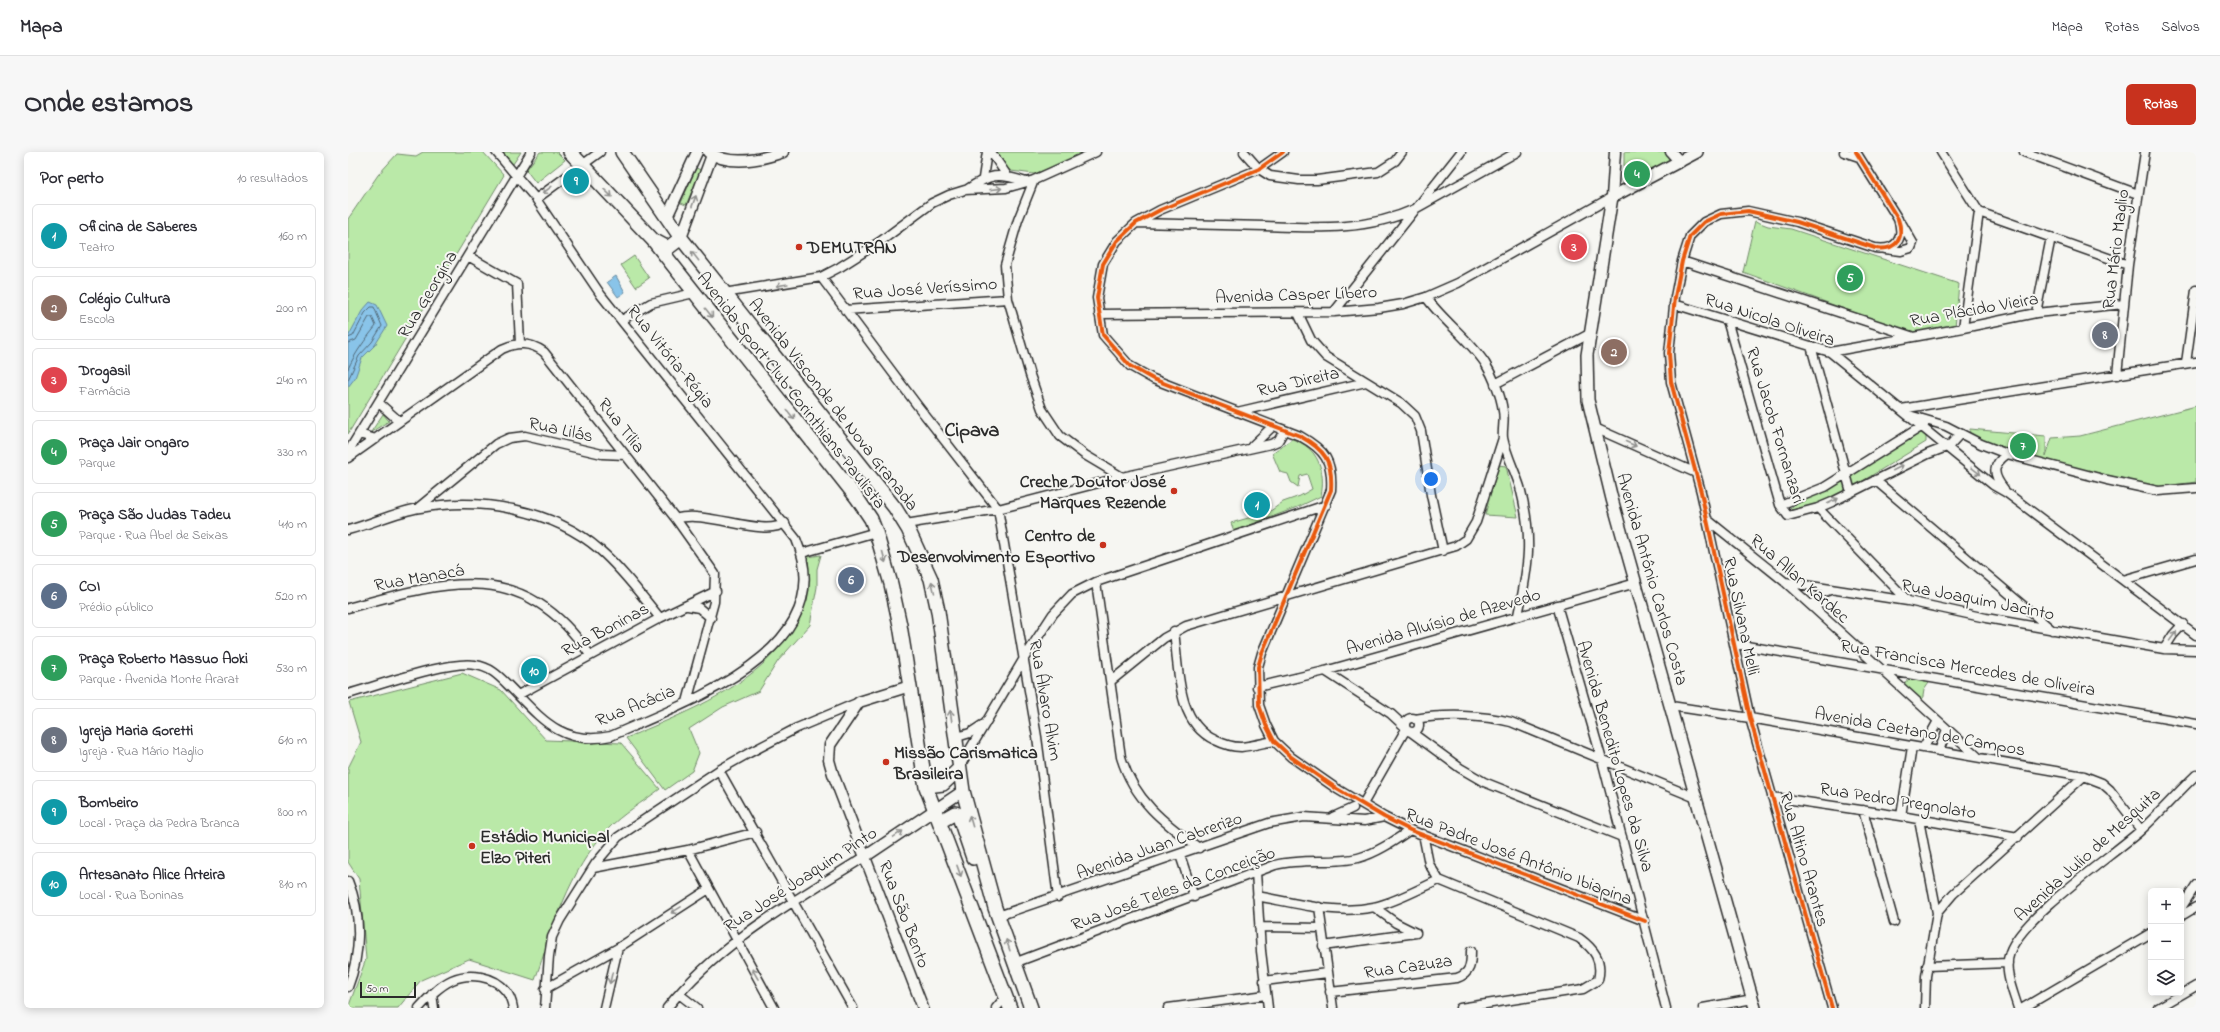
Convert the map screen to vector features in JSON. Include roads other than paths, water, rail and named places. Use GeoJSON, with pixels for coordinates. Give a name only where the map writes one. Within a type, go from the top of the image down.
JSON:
{"type":"FeatureCollection","features":[{"type":"Feature","properties":{"kind":"main road","name":"Avenida Sport Club Corinthians Paulista"},"geometry":{"type":"LineString","coordinates":[[570,152],[653,240],[857,498],[871,519],[893,591],[910,686],[924,778],[1008,1002]]}},
{"type":"Feature","properties":{"kind":"main road","name":"Avenida Visconde de Nova Granada"},"geometry":{"type":"LineString","coordinates":[[622,152],[681,238],[906,524],[927,567],[934,591],[958,769],[963,791],[996,912],[1031,1008]]}},
{"type":"Feature","properties":{"kind":"main road"},"geometry":{"type":"LineString","coordinates":[[1612,197],[1697,152]]}},
{"type":"Feature","properties":{"kind":"main road","name":"Avenida Antônio Carlos Costa"},"geometry":{"type":"LineString","coordinates":[[1612,197],[1591,333],[1586,380],[1588,400],[1612,499],[1754,1004]]}},
{"type":"Feature","properties":{"kind":"main road"},"geometry":{"type":"LineString","coordinates":[[653,240],[668,248],[681,238]]}},
{"type":"Feature","properties":{"kind":"main road"},"geometry":{"type":"LineString","coordinates":[[924,778],[935,785],[943,784],[958,769]]}},
{"type":"Feature","properties":{"kind":"main road"},"geometry":{"type":"LineString","coordinates":[[938,815],[955,813],[958,815],[985,896],[996,912]]}},
{"type":"Feature","properties":{"kind":"street","name":"Rua Vitória-Régia"},"geometry":{"type":"LineString","coordinates":[[496,152],[536,199],[602,295],[785,523],[796,539],[802,553]]}},
{"type":"Feature","properties":{"kind":"street","name":"Rua Georgina"},"geometry":{"type":"LineString","coordinates":[[348,452],[531,152]]}},
{"type":"Feature","properties":{"kind":"street"},"geometry":{"type":"LineString","coordinates":[[536,199],[600,152]]}},
{"type":"Feature","properties":{"kind":"street"},"geometry":{"type":"LineString","coordinates":[[667,217],[697,152]]}},
{"type":"Feature","properties":{"kind":"street"},"geometry":{"type":"LineString","coordinates":[[681,238],[710,153],[732,160],[741,160],[783,152]]}},
{"type":"Feature","properties":{"kind":"street"},"geometry":{"type":"LineString","coordinates":[[983,178],[986,152]]}},
{"type":"Feature","properties":{"kind":"street"},"geometry":{"type":"LineString","coordinates":[[991,152],[1006,174]]}},
{"type":"Feature","properties":{"kind":"street"},"geometry":{"type":"LineString","coordinates":[[965,190],[1006,188],[1030,181],[1096,152]]}},
{"type":"Feature","properties":{"kind":"street"},"geometry":{"type":"LineString","coordinates":[[1244,152],[1259,169],[1270,176],[1283,179],[1317,180],[1378,172],[1395,161],[1402,152]]}},
{"type":"Feature","properties":{"kind":"street"},"geometry":{"type":"LineString","coordinates":[[1174,632],[1185,705],[1194,725],[1207,737],[1229,746],[1240,747],[1274,741],[1261,714],[1257,687],[1258,668],[1262,653],[1285,596],[1326,505],[1331,490],[1332,476],[1324,454],[1307,440],[1153,379],[1130,366],[1103,336],[1099,314],[1098,287],[1103,264],[1117,241],[1136,223],[1160,210],[1259,169],[1283,152]]}},
{"type":"Feature","properties":{"kind":"street"},"geometry":{"type":"LineString","coordinates":[[1334,312],[1460,152]]}},
{"type":"Feature","properties":{"kind":"street"},"geometry":{"type":"LineString","coordinates":[[1136,223],[1340,227],[1370,224],[1400,216],[1415,209],[1517,152]]}},
{"type":"Feature","properties":{"kind":"street","name":"Avenida Antônio Carlos Costa"},"geometry":{"type":"LineString","coordinates":[[1612,197],[1615,152]]}},
{"type":"Feature","properties":{"kind":"street"},"geometry":{"type":"LineString","coordinates":[[1671,152],[1680,162]]}},
{"type":"Feature","properties":{"kind":"street"},"geometry":{"type":"LineString","coordinates":[[1844,152],[1858,154],[1898,219],[1902,231],[1900,238],[1895,245],[1885,249]]}},
{"type":"Feature","properties":{"kind":"street"},"geometry":{"type":"LineString","coordinates":[[1941,152],[1978,212],[1963,328]]}},
{"type":"Feature","properties":{"kind":"street"},"geometry":{"type":"LineString","coordinates":[[2024,152],[2138,194]]}},
{"type":"Feature","properties":{"kind":"street","name":"Rua Mário Maglio"},"geometry":{"type":"LineString","coordinates":[[2117,375],[2128,265],[2145,152]]}},
{"type":"Feature","properties":{"kind":"street"},"geometry":{"type":"LineString","coordinates":[[724,293],[821,277],[840,267],[881,241],[932,203],[965,190],[983,178],[1006,174],[1030,181]]}},
{"type":"Feature","properties":{"kind":"street"},"geometry":{"type":"LineString","coordinates":[[1030,181],[1007,253],[1005,279],[1008,299],[1030,375],[1047,419],[1068,444],[1122,477]]}},
{"type":"Feature","properties":{"kind":"street","name":"Avenida Casper Líbero"},"geometry":{"type":"LineString","coordinates":[[1099,314],[1298,313],[1334,312],[1379,308],[1426,297],[1494,263],[1612,197]]}},
{"type":"Feature","properties":{"kind":"street","name":"Rua Silvana Melli"},"geometry":{"type":"LineString","coordinates":[[1750,718],[1708,520],[1669,368],[1674,304],[1682,261],[1690,236],[1697,227],[1714,217],[1739,212],[1748,211],[1784,219],[1893,252],[1906,251],[1913,243],[1898,219]]}},
{"type":"Feature","properties":{"kind":"street"},"geometry":{"type":"LineString","coordinates":[[1978,212],[2128,265]]}},
{"type":"Feature","properties":{"kind":"street"},"geometry":{"type":"LineString","coordinates":[[2036,313],[2050,237]]}},
{"type":"Feature","properties":{"kind":"street"},"geometry":{"type":"LineString","coordinates":[[348,458],[376,440],[399,421],[493,354],[508,346],[520,343],[517,284],[468,256]]}},
{"type":"Feature","properties":{"kind":"street"},"geometry":{"type":"LineString","coordinates":[[1682,261],[1911,336]]}},
{"type":"Feature","properties":{"kind":"street"},"geometry":{"type":"LineString","coordinates":[[821,277],[998,508]]}},
{"type":"Feature","properties":{"kind":"street"},"geometry":{"type":"LineString","coordinates":[[2186,363],[2196,290]]}},
{"type":"Feature","properties":{"kind":"street"},"geometry":{"type":"LineString","coordinates":[[622,320],[651,303],[694,293]]}},
{"type":"Feature","properties":{"kind":"street"},"geometry":{"type":"LineString","coordinates":[[1111,681],[1174,632],[1210,617],[1443,551],[1456,546],[1466,539],[1473,529],[1503,438],[1503,410],[1495,384],[1485,363],[1468,342],[1441,315],[1426,297]]}},
{"type":"Feature","properties":{"kind":"street","name":"Rua José Veríssimo"},"geometry":{"type":"LineString","coordinates":[[845,310],[1008,299]]}},
{"type":"Feature","properties":{"kind":"street","name":"Rua Nicola Oliveira"},"geometry":{"type":"LineString","coordinates":[[1674,304],[1830,352],[1909,415],[1925,422],[1941,424],[1981,444],[2008,454],[2147,489],[2169,491],[2196,488]]}},
{"type":"Feature","properties":{"kind":"street","name":"Rua Plácido Vieira"},"geometry":{"type":"LineString","coordinates":[[1830,352],[2036,313],[2124,304]]}},
{"type":"Feature","properties":{"kind":"street"},"geometry":{"type":"LineString","coordinates":[[1298,313],[1311,340],[1318,349],[1337,365],[1401,403],[1415,416],[1421,431],[1431,495],[1443,551]]}},
{"type":"Feature","properties":{"kind":"street","name":"Rua Jacob Fornanzari"},"geometry":{"type":"LineString","coordinates":[[1727,320],[1780,505],[1788,516],[1818,508]]}},
{"type":"Feature","properties":{"kind":"street"},"geometry":{"type":"LineString","coordinates":[[1495,384],[1591,333]]}},
{"type":"Feature","properties":{"kind":"street","name":"Rua Tília"},"geometry":{"type":"LineString","coordinates":[[520,343],[539,348],[544,352],[676,519],[712,568],[716,580],[716,591],[711,618],[687,702]]}},
{"type":"Feature","properties":{"kind":"street"},"geometry":{"type":"LineString","coordinates":[[1811,346],[1845,476],[1851,492]]}},
{"type":"Feature","properties":{"kind":"street"},"geometry":{"type":"LineString","coordinates":[[1901,409],[2196,362]]}},
{"type":"Feature","properties":{"kind":"street","name":"Rua Direita"},"geometry":{"type":"LineString","coordinates":[[1236,412],[1366,382]]}},
{"type":"Feature","properties":{"kind":"street"},"geometry":{"type":"LineString","coordinates":[[379,403],[399,421]]}},
{"type":"Feature","properties":{"kind":"street"},"geometry":{"type":"LineString","coordinates":[[1780,505],[1808,495],[1845,476],[1925,422],[1929,410],[1938,403]]}},
{"type":"Feature","properties":{"kind":"street","name":"Rua Nicola Oliveira"},"geometry":{"type":"LineString","coordinates":[[1925,422],[1932,437],[1945,448]]}},
{"type":"Feature","properties":{"kind":"street"},"geometry":{"type":"LineString","coordinates":[[1932,437],[1934,430],[1941,424]]}},
{"type":"Feature","properties":{"kind":"street"},"geometry":{"type":"LineString","coordinates":[[1250,448],[1273,426]]}},
{"type":"Feature","properties":{"kind":"street"},"geometry":{"type":"LineString","coordinates":[[1595,428],[1696,473]]}},
{"type":"Feature","properties":{"kind":"street"},"geometry":{"type":"LineString","coordinates":[[906,524],[998,508],[1122,477],[1275,443],[1284,431]]}},
{"type":"Feature","properties":{"kind":"street"},"geometry":{"type":"LineString","coordinates":[[359,434],[376,440]]}},
{"type":"Feature","properties":{"kind":"street"},"geometry":{"type":"LineString","coordinates":[[1908,601],[1818,508],[1928,454],[1945,448],[1954,443],[1960,434]]}},
{"type":"Feature","properties":{"kind":"street","name":"Rua Lilás"},"geometry":{"type":"LineString","coordinates":[[419,508],[491,448],[499,442],[509,438],[525,436],[602,454],[626,455]]}},
{"type":"Feature","properties":{"kind":"street"},"geometry":{"type":"LineString","coordinates":[[1503,438],[1519,486],[1529,536],[1528,559],[1518,615]]}},
{"type":"Feature","properties":{"kind":"street"},"geometry":{"type":"LineString","coordinates":[[1945,448],[2196,635]]}},
{"type":"Feature","properties":{"kind":"street"},"geometry":{"type":"LineString","coordinates":[[2007,493],[1997,480],[1995,471],[1998,462],[2008,454]]}},
{"type":"Feature","properties":{"kind":"street"},"geometry":{"type":"LineString","coordinates":[[1875,480],[2053,630]]}},
{"type":"Feature","properties":{"kind":"street"},"geometry":{"type":"LineString","coordinates":[[348,530],[419,508],[464,502],[512,508],[548,520],[577,534],[599,549],[622,572],[660,618]]}},
{"type":"Feature","properties":{"kind":"street"},"geometry":{"type":"LineString","coordinates":[[958,769],[1023,660],[1061,604],[1072,594],[1096,582],[1326,505]]}},
{"type":"Feature","properties":{"kind":"street","name":"Rua Álvaro Alvim"},"geometry":{"type":"LineString","coordinates":[[998,508],[1037,737],[1058,897]]}},
{"type":"Feature","properties":{"kind":"street"},"geometry":{"type":"LineString","coordinates":[[676,519],[691,516],[772,528],[785,523]]}},
{"type":"Feature","properties":{"kind":"street","name":"Rua Allan Kardec"},"geometry":{"type":"LineString","coordinates":[[1708,520],[1785,582],[1876,668],[1947,728],[1977,757]]}},
{"type":"Feature","properties":{"kind":"street"},"geometry":{"type":"LineString","coordinates":[[802,553],[876,532]]}},
{"type":"Feature","properties":{"kind":"street","name":"Rua Acácia"},"geometry":{"type":"LineString","coordinates":[[348,694],[462,664],[491,669],[537,715],[556,730],[570,736],[588,739],[611,736],[687,702],[753,665],[792,624],[800,603],[805,581],[802,553]]}},
{"type":"Feature","properties":{"kind":"street"},"geometry":{"type":"LineString","coordinates":[[2123,580],[2196,559]]}},
{"type":"Feature","properties":{"kind":"street"},"geometry":{"type":"LineString","coordinates":[[1096,582],[1121,757],[1131,784],[1156,816],[1199,848]]}},
{"type":"Feature","properties":{"kind":"street","name":"Rua Joaquim Jacinto"},"geometry":{"type":"LineString","coordinates":[[1785,582],[1908,601],[2053,630],[2164,649],[2196,650]]}},
{"type":"Feature","properties":{"kind":"street","name":"Avenida Aluísio de Azevedo"},"geometry":{"type":"LineString","coordinates":[[1257,687],[1325,671],[1518,615],[1636,583]]}},
{"type":"Feature","properties":{"kind":"street","name":"Rua Manacá"},"geometry":{"type":"LineString","coordinates":[[348,608],[399,594],[449,585],[475,584],[504,589],[532,598],[550,610],[580,640],[590,655]]}},
{"type":"Feature","properties":{"kind":"street"},"geometry":{"type":"LineString","coordinates":[[1821,616],[1814,603],[1822,593],[1830,589]]}},
{"type":"Feature","properties":{"kind":"street","name":"Rua Boninas"},"geometry":{"type":"LineString","coordinates":[[518,695],[660,618],[688,606],[716,591]]}},
{"type":"Feature","properties":{"kind":"street","name":"Avenida Benedito Lopes da Silva"},"geometry":{"type":"LineString","coordinates":[[1557,605],[1602,760],[1645,921],[1666,1008]]}},
{"type":"Feature","properties":{"kind":"street"},"geometry":{"type":"LineString","coordinates":[[688,606],[699,608],[711,618]]}},
{"type":"Feature","properties":{"kind":"street"},"geometry":{"type":"LineString","coordinates":[[2164,649],[2173,635],[2183,624]]}},
{"type":"Feature","properties":{"kind":"street","name":"Rua Francisca Mercedes de Oliveira"},"geometry":{"type":"LineString","coordinates":[[1735,644],[2196,724]]}},
{"type":"Feature","properties":{"kind":"street"},"geometry":{"type":"LineString","coordinates":[[1325,671],[1412,726],[1428,745],[1460,768],[1495,788],[1622,837]]}},
{"type":"Feature","properties":{"kind":"street"},"geometry":{"type":"LineString","coordinates":[[545,1008],[545,988],[552,937],[560,920],[593,868],[603,853],[618,837],[719,770],[797,728],[859,702],[910,686]]}},
{"type":"Feature","properties":{"kind":"street","name":"Rua São Bento"},"geometry":{"type":"LineString","coordinates":[[859,702],[830,745],[828,752],[833,774],[866,856],[923,1008]]}},
{"type":"Feature","properties":{"kind":"street","name":"Avenida Caetano de Campos"},"geometry":{"type":"LineString","coordinates":[[1671,706],[1750,718],[2084,776],[2102,783],[2110,790],[2141,830]]}},
{"type":"Feature","properties":{"kind":"street"},"geometry":{"type":"LineString","coordinates":[[1351,820],[1357,805],[1400,740],[1412,726],[1439,717],[1491,718],[1511,722],[1696,798]]}},
{"type":"Feature","properties":{"kind":"street","name":"Rua Altino Arantes"},"geometry":{"type":"LineString","coordinates":[[1750,718],[1832,1008]]}},
{"type":"Feature","properties":{"kind":"street"},"geometry":{"type":"LineString","coordinates":[[1924,748],[1938,721]]}},
{"type":"Feature","properties":{"kind":"street"},"geometry":{"type":"LineString","coordinates":[[954,738],[970,733],[984,724]]}},
{"type":"Feature","properties":{"kind":"street"},"geometry":{"type":"LineString","coordinates":[[1939,751],[1947,728]]}},
{"type":"Feature","properties":{"kind":"street","name":"Rua Padre José Antônio Ibiapina"},"geometry":{"type":"LineString","coordinates":[[1274,741],[1291,757],[1357,805],[1372,810],[1410,830],[1645,921]]}},
{"type":"Feature","properties":{"kind":"street"},"geometry":{"type":"LineString","coordinates":[[1901,816],[1912,747]]}},
{"type":"Feature","properties":{"kind":"street"},"geometry":{"type":"LineString","coordinates":[[719,770],[756,832],[793,902],[853,1008]]}},
{"type":"Feature","properties":{"kind":"street","name":"Avenida Julio de Mesquita"},"geometry":{"type":"LineString","coordinates":[[2018,1008],[2010,980],[2008,963],[2015,942],[2030,924],[2062,895],[2141,830],[2196,775]]}},
{"type":"Feature","properties":{"kind":"street"},"geometry":{"type":"LineString","coordinates":[[1937,913],[1953,894],[2084,776]]}},
{"type":"Feature","properties":{"kind":"street","name":"Rua José Joaquim Pinto"},"geometry":{"type":"LineString","coordinates":[[667,1008],[679,994],[736,940],[866,856],[938,815],[963,791]]}},
{"type":"Feature","properties":{"kind":"street","name":"Rua Pedro Pregnolato"},"geometry":{"type":"LineString","coordinates":[[1772,797],[1901,816],[2018,837]]}},
{"type":"Feature","properties":{"kind":"street","name":"Avenida Juan Cabrerizo"},"geometry":{"type":"LineString","coordinates":[[1333,818],[1357,805]]}},
{"type":"Feature","properties":{"kind":"street"},"geometry":{"type":"LineString","coordinates":[[1364,821],[1372,810]]}},
{"type":"Feature","properties":{"kind":"street"},"geometry":{"type":"LineString","coordinates":[[1863,810],[1894,922]]}},
{"type":"Feature","properties":{"kind":"street","name":"Avenida Juan Cabrerizo"},"geometry":{"type":"LineString","coordinates":[[996,912],[1058,897],[1279,821],[1304,817],[1364,821],[1384,817]]}},
{"type":"Feature","properties":{"kind":"street"},"geometry":{"type":"LineString","coordinates":[[1919,820],[1937,913],[1927,966],[1925,1008]]}},
{"type":"Feature","properties":{"kind":"street","name":"Rua José Teles da Conceição"},"geometry":{"type":"LineString","coordinates":[[1014,963],[1194,897],[1256,872],[1289,862],[1357,858],[1379,850],[1410,830]]}},
{"type":"Feature","properties":{"kind":"street"},"geometry":{"type":"LineString","coordinates":[[593,868],[688,850],[756,832]]}},
{"type":"Feature","properties":{"kind":"street"},"geometry":{"type":"LineString","coordinates":[[1423,834],[1429,864],[1439,880],[1579,938],[1593,949],[1599,964],[1598,980],[1591,986],[1583,989],[1460,1008]]}},
{"type":"Feature","properties":{"kind":"street"},"geometry":{"type":"LineString","coordinates":[[688,850],[774,1008]]}},
{"type":"Feature","properties":{"kind":"street"},"geometry":{"type":"LineString","coordinates":[[1180,855],[1194,897]]}},
{"type":"Feature","properties":{"kind":"street"},"geometry":{"type":"LineString","coordinates":[[1256,872],[1259,927],[1268,1008]]}},
{"type":"Feature","properties":{"kind":"street"},"geometry":{"type":"LineString","coordinates":[[1258,896],[1319,907],[1351,910],[1374,907],[1439,880]]}},
{"type":"Feature","properties":{"kind":"street"},"geometry":{"type":"LineString","coordinates":[[348,881],[356,904],[358,950],[348,987]]}},
{"type":"Feature","properties":{"kind":"street"},"geometry":{"type":"LineString","coordinates":[[2184,903],[2196,885]]}},
{"type":"Feature","properties":{"kind":"street"},"geometry":{"type":"LineString","coordinates":[[545,988],[618,948],[709,889]]}},
{"type":"Feature","properties":{"kind":"street"},"geometry":{"type":"LineString","coordinates":[[1319,907],[1323,946],[1333,1008]]}},
{"type":"Feature","properties":{"kind":"street"},"geometry":{"type":"LineString","coordinates":[[1323,946],[1416,933],[1396,923],[1374,907]]}},
{"type":"Feature","properties":{"kind":"street"},"geometry":{"type":"LineString","coordinates":[[2184,914],[2196,907]]}},
{"type":"Feature","properties":{"kind":"street"},"geometry":{"type":"LineString","coordinates":[[1259,927],[1321,928]]}},
{"type":"Feature","properties":{"kind":"street"},"geometry":{"type":"LineString","coordinates":[[2023,1008],[2148,935]]}},
{"type":"Feature","properties":{"kind":"street"},"geometry":{"type":"LineString","coordinates":[[604,1008],[618,948]]}},
{"type":"Feature","properties":{"kind":"street","name":"Rua Cazuza"},"geometry":{"type":"LineString","coordinates":[[1330,992],[1457,978],[1468,971],[1471,965],[1471,951]]}},
{"type":"Feature","properties":{"kind":"street"},"geometry":{"type":"LineString","coordinates":[[1927,966],[2008,963]]}},
{"type":"Feature","properties":{"kind":"street"},"geometry":{"type":"LineString","coordinates":[[1264,981],[1327,973]]}},
{"type":"Feature","properties":{"kind":"street"},"geometry":{"type":"LineString","coordinates":[[419,1008],[432,994],[452,980],[473,975],[488,979],[501,986],[508,992],[513,1008]]}},
{"type":"Feature","properties":{"kind":"street"},"geometry":{"type":"LineString","coordinates":[[2158,1008],[2196,986]]}},
{"type":"Feature","properties":{"kind":"street"},"geometry":{"type":"LineString","coordinates":[[432,994],[434,1008]]}},
{"type":"Feature","properties":{"kind":"street"},"geometry":{"type":"LineString","coordinates":[[679,994],[697,1008]]}},
{"type":"Feature","properties":{"kind":"street"},"geometry":{"type":"LineString","coordinates":[[1168,1008],[1266,995]]}},
{"type":"Feature","properties":{"kind":"street"},"geometry":{"type":"LineString","coordinates":[[996,1008],[1008,1002]]}},
{"type":"Feature","properties":{"kind":"street"},"geometry":{"type":"LineString","coordinates":[[1703,1008],[1754,1004]]}},
{"type":"Feature","properties":{"kind":"water"},"geometry":{"type":"Polygon","coordinates":[[[616,276],[625,292],[618,297],[607,282],[616,276]]]}},
{"type":"Feature","properties":{"kind":"water"},"geometry":{"type":"Polygon","coordinates":[[[370,302],[377,305],[387,326],[375,345],[362,358],[355,378],[348,387],[348,337],[362,311],[370,302]]]}},
{"type":"Feature","properties":{"kind":"place","name":"Praça Jair Ongaro"},"geometry":{"type":"Point","coordinates":[1637,174]}},
{"type":"Feature","properties":{"kind":"place","name":"Bombeiro"},"geometry":{"type":"Point","coordinates":[576,181]}},
{"type":"Feature","properties":{"kind":"place","name":"DEMUTRAN"},"geometry":{"type":"Point","coordinates":[799,247]}},
{"type":"Feature","properties":{"kind":"place","name":"Drogasil"},"geometry":{"type":"Point","coordinates":[1574,247]}},
{"type":"Feature","properties":{"kind":"place","name":"Praça São Judas Tadeu"},"geometry":{"type":"Point","coordinates":[1850,278]}},
{"type":"Feature","properties":{"kind":"place","name":"Igreja Maria Goretti"},"geometry":{"type":"Point","coordinates":[2105,335]}},
{"type":"Feature","properties":{"kind":"place","name":"Colégio Cultura"},"geometry":{"type":"Point","coordinates":[1614,352]}},
{"type":"Feature","properties":{"kind":"place","name":"Praça Roberto Massuo Aoki"},"geometry":{"type":"Point","coordinates":[2023,446]}},
{"type":"Feature","properties":{"kind":"place","name":"Creche Doutor José Marques Rezende"},"geometry":{"type":"Point","coordinates":[1174,491]}},
{"type":"Feature","properties":{"kind":"place","name":"Oficina de Saberes"},"geometry":{"type":"Point","coordinates":[1257,505]}},
{"type":"Feature","properties":{"kind":"place","name":"Centro de Desenvolvimento Esportivo"},"geometry":{"type":"Point","coordinates":[1103,545]}},
{"type":"Feature","properties":{"kind":"place","name":"COI"},"geometry":{"type":"Point","coordinates":[851,580]}},
{"type":"Feature","properties":{"kind":"place","name":"Artesanato Alice Arteira"},"geometry":{"type":"Point","coordinates":[534,671]}},
{"type":"Feature","properties":{"kind":"place","name":"Missão Carismatica Brasileira"},"geometry":{"type":"Point","coordinates":[886,762]}},
{"type":"Feature","properties":{"kind":"place","name":"Estádio Municipal Elzo Piteri"},"geometry":{"type":"Point","coordinates":[472,846]}},
{"type":"Feature","properties":{"kind":"district","name":"Cipava"},"geometry":{"type":"Point","coordinates":[972,429]}}]}
